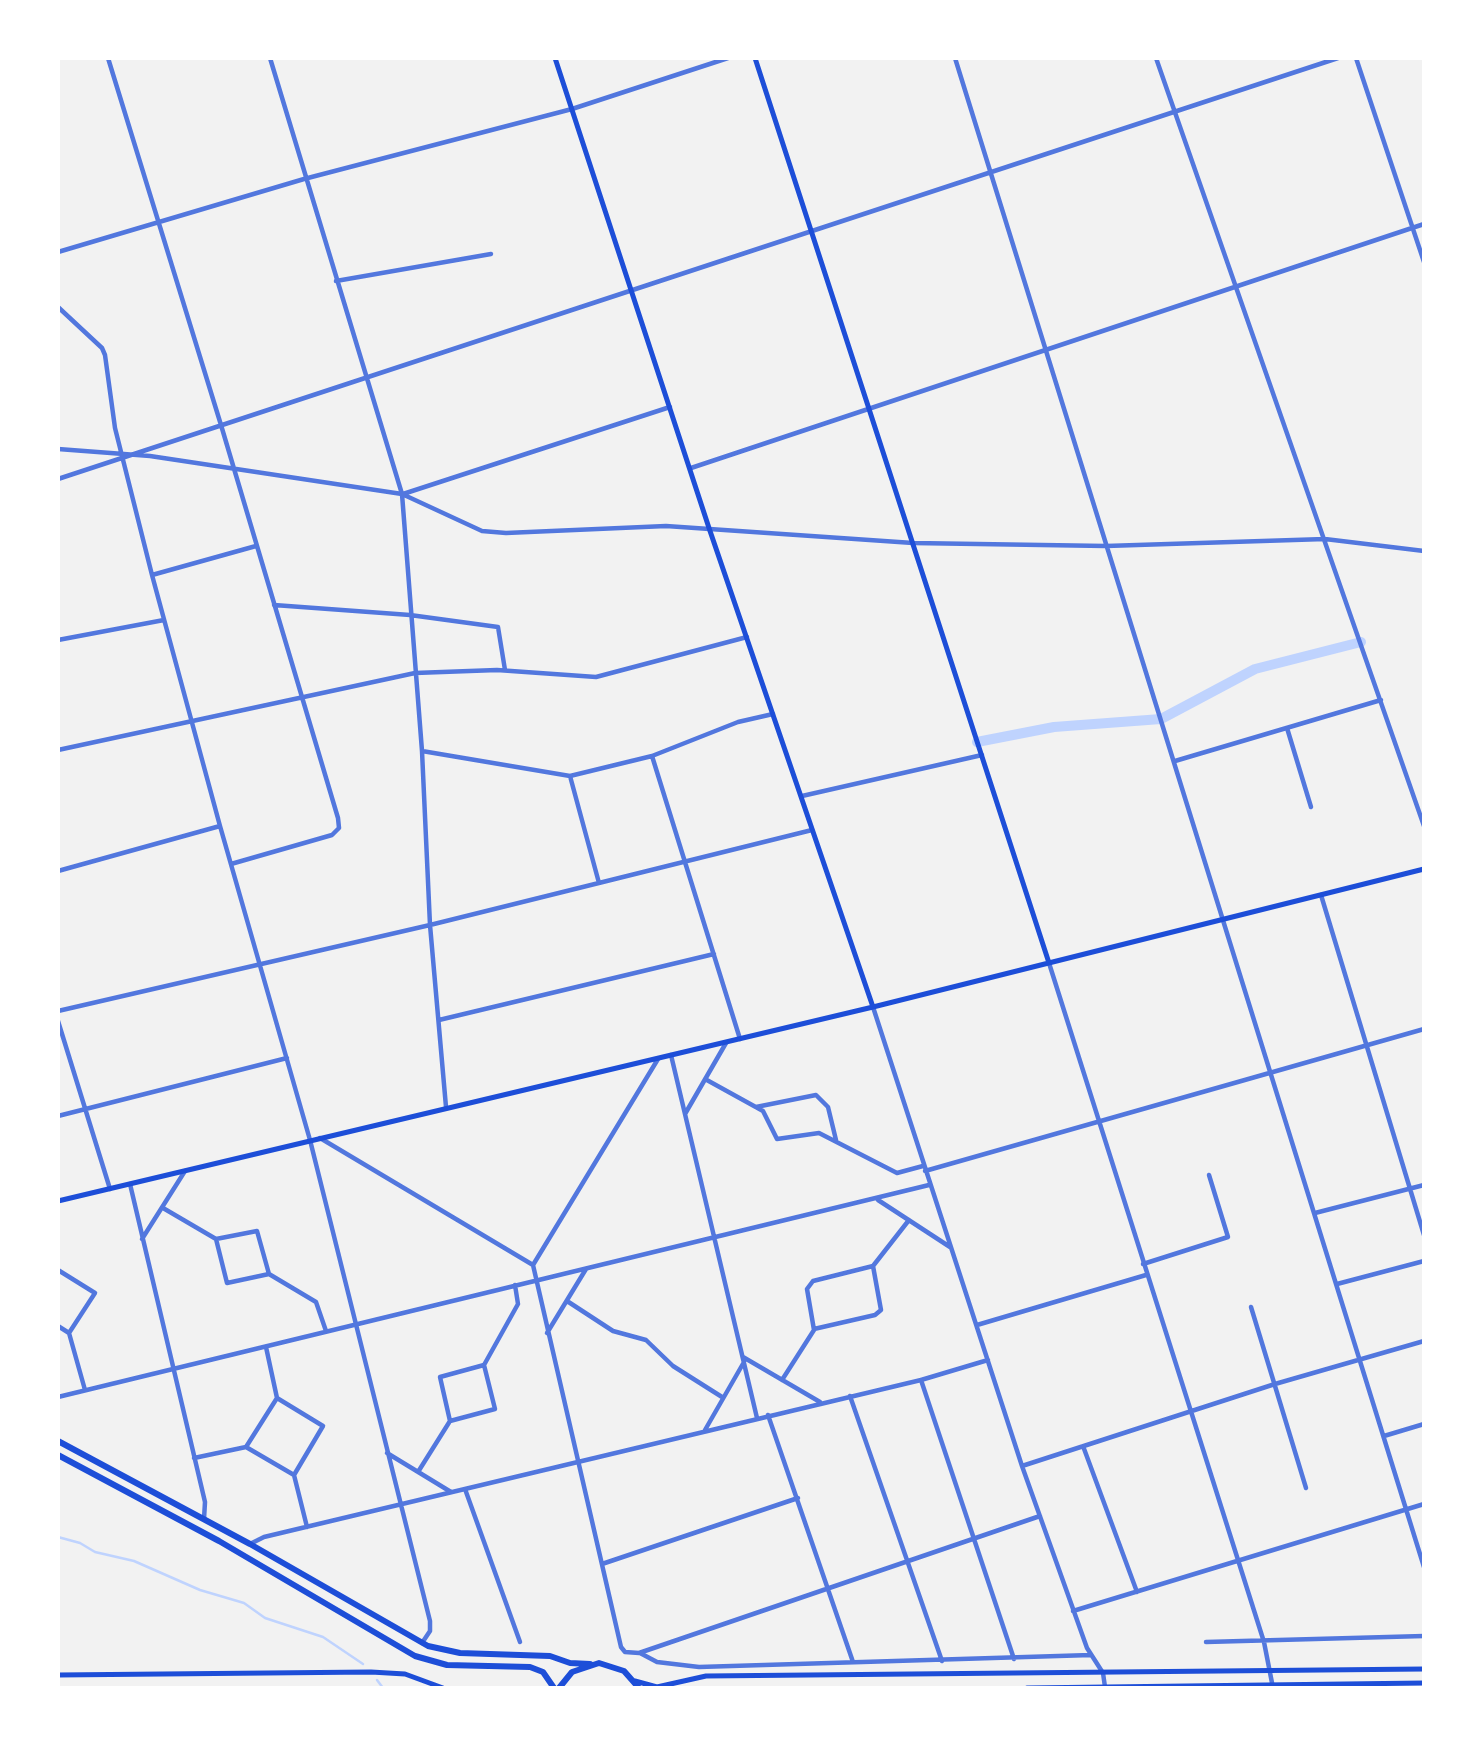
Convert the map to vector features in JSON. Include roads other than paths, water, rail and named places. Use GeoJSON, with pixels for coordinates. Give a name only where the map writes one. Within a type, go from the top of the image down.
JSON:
{"type":"FeatureCollection","features":[{"type":"Feature","properties":{"kind":"main road"},"geometry":{"type":"LineString","coordinates":[[555,58],[709,528],[873,1007]]}},
{"type":"Feature","properties":{"kind":"main road"},"geometry":{"type":"LineString","coordinates":[[755,58],[1048,964]]}},
{"type":"Feature","properties":{"kind":"main road"},"geometry":{"type":"LineString","coordinates":[[58,1201],[873,1007],[1424,869]]}},
{"type":"Feature","properties":{"kind":"main road"},"geometry":{"type":"LineString","coordinates":[[58,1441],[250,1544],[422,1643],[460,1653],[550,1656],[570,1663],[615,1666],[635,1681],[657,1687],[706,1676],[1424,1669]]}},
{"type":"Feature","properties":{"kind":"main road"},"geometry":{"type":"LineString","coordinates":[[58,1455],[219,1541],[415,1656],[447,1665],[530,1667],[543,1672],[554,1688]]}},
{"type":"Feature","properties":{"kind":"main road"},"geometry":{"type":"LineString","coordinates":[[559,1688],[572,1672],[590,1664]]}},
{"type":"Feature","properties":{"kind":"main road"},"geometry":{"type":"LineString","coordinates":[[58,1675],[371,1672],[405,1674],[443,1688]]}},
{"type":"Feature","properties":{"kind":"main road"},"geometry":{"type":"LineString","coordinates":[[635,1681],[639,1688]]}},
{"type":"Feature","properties":{"kind":"main road"},"geometry":{"type":"LineString","coordinates":[[1027,1688],[1360,1686],[1424,1683]]}},
{"type":"Feature","properties":{"kind":"street"},"geometry":{"type":"LineString","coordinates":[[108,58],[235,469],[339,828],[332,835],[231,864]]}},
{"type":"Feature","properties":{"kind":"street"},"geometry":{"type":"LineString","coordinates":[[270,58],[304,179],[402,494],[422,751],[430,925],[446,1107]]}},
{"type":"Feature","properties":{"kind":"street"},"geometry":{"type":"LineString","coordinates":[[58,252],[304,179],[572,109],[728,58]]}},
{"type":"Feature","properties":{"kind":"street"},"geometry":{"type":"LineString","coordinates":[[955,58],[1424,1567]]}},
{"type":"Feature","properties":{"kind":"street"},"geometry":{"type":"LineString","coordinates":[[1156,58],[1424,826]]}},
{"type":"Feature","properties":{"kind":"street"},"geometry":{"type":"LineString","coordinates":[[58,479],[1338,58]]}},
{"type":"Feature","properties":{"kind":"street"},"geometry":{"type":"LineString","coordinates":[[1356,58],[1424,262]]}},
{"type":"Feature","properties":{"kind":"street"},"geometry":{"type":"LineString","coordinates":[[691,468],[869,411],[1424,224]]}},
{"type":"Feature","properties":{"kind":"street"},"geometry":{"type":"LineString","coordinates":[[337,281],[491,254]]}},
{"type":"Feature","properties":{"kind":"street"},"geometry":{"type":"LineString","coordinates":[[58,307],[102,348],[105,355],[114,418],[152,575],[220,826],[310,1140],[353,1324],[430,1621],[430,1631],[422,1643]]}},
{"type":"Feature","properties":{"kind":"street"},"geometry":{"type":"LineString","coordinates":[[402,494],[670,407]]}},
{"type":"Feature","properties":{"kind":"street"},"geometry":{"type":"LineString","coordinates":[[58,449],[100,450],[123,456],[150,456],[402,494],[482,531],[542,533],[657,526],[913,543],[1107,545],[1325,539],[1424,551]]}},
{"type":"Feature","properties":{"kind":"street"},"geometry":{"type":"LineString","coordinates":[[152,575],[256,546]]}},
{"type":"Feature","properties":{"kind":"street"},"geometry":{"type":"LineString","coordinates":[[274,605],[410,615],[498,627],[505,670]]}},
{"type":"Feature","properties":{"kind":"street"},"geometry":{"type":"LineString","coordinates":[[58,640],[164,620]]}},
{"type":"Feature","properties":{"kind":"street"},"geometry":{"type":"LineString","coordinates":[[58,750],[415,673],[505,670],[596,677],[747,637]]}},
{"type":"Feature","properties":{"kind":"street"},"geometry":{"type":"LineString","coordinates":[[1175,761],[1381,701]]}},
{"type":"Feature","properties":{"kind":"street"},"geometry":{"type":"LineString","coordinates":[[422,751],[570,776],[652,756],[738,722],[774,714]]}},
{"type":"Feature","properties":{"kind":"street"},"geometry":{"type":"LineString","coordinates":[[1287,728],[1311,807]]}},
{"type":"Feature","properties":{"kind":"street"},"geometry":{"type":"LineString","coordinates":[[802,796],[982,755]]}},
{"type":"Feature","properties":{"kind":"street"},"geometry":{"type":"LineString","coordinates":[[652,756],[740,1039]]}},
{"type":"Feature","properties":{"kind":"street"},"geometry":{"type":"LineString","coordinates":[[570,776],[600,883]]}},
{"type":"Feature","properties":{"kind":"street"},"geometry":{"type":"LineString","coordinates":[[58,871],[220,826]]}},
{"type":"Feature","properties":{"kind":"street"},"geometry":{"type":"LineString","coordinates":[[58,1011],[261,966],[813,830]]}},
{"type":"Feature","properties":{"kind":"street"},"geometry":{"type":"LineString","coordinates":[[1321,895],[1424,1235]]}},
{"type":"Feature","properties":{"kind":"street"},"geometry":{"type":"LineString","coordinates":[[439,1020],[714,954]]}},
{"type":"Feature","properties":{"kind":"street"},"geometry":{"type":"LineString","coordinates":[[1048,964],[1263,1640],[1272,1686]]}},
{"type":"Feature","properties":{"kind":"street"},"geometry":{"type":"LineString","coordinates":[[873,1007],[1022,1466],[1073,1611],[1091,1655],[1102,1671],[1105,1688]]}},
{"type":"Feature","properties":{"kind":"street"},"geometry":{"type":"LineString","coordinates":[[58,1021],[83,1110],[110,1189]]}},
{"type":"Feature","properties":{"kind":"street"},"geometry":{"type":"LineString","coordinates":[[705,1079],[766,1114],[772,1133],[777,1139],[813,1132],[897,1173],[924,1169],[1424,1029]]}},
{"type":"Feature","properties":{"kind":"street"},"geometry":{"type":"LineString","coordinates":[[685,1115],[726,1042]]}},
{"type":"Feature","properties":{"kind":"street"},"geometry":{"type":"LineString","coordinates":[[671,1055],[757,1418]]}},
{"type":"Feature","properties":{"kind":"street"},"geometry":{"type":"LineString","coordinates":[[58,1116],[287,1058]]}},
{"type":"Feature","properties":{"kind":"street"},"geometry":{"type":"LineString","coordinates":[[658,1058],[533,1265],[546,1334],[621,1647],[625,1652],[639,1653],[666,1664],[699,1667],[1091,1655]]}},
{"type":"Feature","properties":{"kind":"street"},"geometry":{"type":"LineString","coordinates":[[756,1107],[817,1095],[828,1107],[836,1141]]}},
{"type":"Feature","properties":{"kind":"street"},"geometry":{"type":"LineString","coordinates":[[320,1138],[533,1265]]}},
{"type":"Feature","properties":{"kind":"street"},"geometry":{"type":"LineString","coordinates":[[142,1240],[185,1171]]}},
{"type":"Feature","properties":{"kind":"street"},"geometry":{"type":"LineString","coordinates":[[1143,1264],[1228,1237],[1209,1175]]}},
{"type":"Feature","properties":{"kind":"street"},"geometry":{"type":"LineString","coordinates":[[130,1184],[205,1502],[204,1519]]}},
{"type":"Feature","properties":{"kind":"street"},"geometry":{"type":"LineString","coordinates":[[58,1397],[929,1185]]}},
{"type":"Feature","properties":{"kind":"street"},"geometry":{"type":"LineString","coordinates":[[1315,1213],[1424,1185]]}},
{"type":"Feature","properties":{"kind":"street"},"geometry":{"type":"LineString","coordinates":[[878,1199],[950,1247]]}},
{"type":"Feature","properties":{"kind":"street"},"geometry":{"type":"LineString","coordinates":[[163,1208],[216,1239],[257,1231],[269,1274]]}},
{"type":"Feature","properties":{"kind":"street"},"geometry":{"type":"LineString","coordinates":[[782,1380],[814,1329],[807,1289],[813,1281],[873,1266],[909,1220]]}},
{"type":"Feature","properties":{"kind":"street"},"geometry":{"type":"LineString","coordinates":[[216,1239],[227,1283],[269,1274],[316,1302],[326,1331]]}},
{"type":"Feature","properties":{"kind":"street"},"geometry":{"type":"LineString","coordinates":[[1337,1284],[1424,1261]]}},
{"type":"Feature","properties":{"kind":"street"},"geometry":{"type":"LineString","coordinates":[[814,1329],[875,1315],[881,1310],[873,1266]]}},
{"type":"Feature","properties":{"kind":"street"},"geometry":{"type":"LineString","coordinates":[[546,1334],[587,1268]]}},
{"type":"Feature","properties":{"kind":"street"},"geometry":{"type":"LineString","coordinates":[[58,1270],[95,1293],[69,1333]]}},
{"type":"Feature","properties":{"kind":"street"},"geometry":{"type":"LineString","coordinates":[[976,1325],[1146,1275]]}},
{"type":"Feature","properties":{"kind":"street"},"geometry":{"type":"LineString","coordinates":[[418,1472],[450,1421],[495,1409],[484,1365],[518,1304],[515,1285]]}},
{"type":"Feature","properties":{"kind":"street"},"geometry":{"type":"LineString","coordinates":[[567,1301],[614,1331],[646,1340],[673,1366],[722,1396]]}},
{"type":"Feature","properties":{"kind":"street"},"geometry":{"type":"LineString","coordinates":[[1251,1307],[1306,1488]]}},
{"type":"Feature","properties":{"kind":"street"},"geometry":{"type":"LineString","coordinates":[[58,1326],[69,1333],[85,1390]]}},
{"type":"Feature","properties":{"kind":"street"},"geometry":{"type":"LineString","coordinates":[[1022,1466],[1190,1410],[1424,1341]]}},
{"type":"Feature","properties":{"kind":"street"},"geometry":{"type":"LineString","coordinates":[[265,1347],[277,1398],[323,1426],[293,1475]]}},
{"type":"Feature","properties":{"kind":"street"},"geometry":{"type":"LineString","coordinates":[[743,1360],[821,1402]]}},
{"type":"Feature","properties":{"kind":"street"},"geometry":{"type":"LineString","coordinates":[[704,1430],[743,1360]]}},
{"type":"Feature","properties":{"kind":"street"},"geometry":{"type":"LineString","coordinates":[[250,1544],[264,1537],[921,1380],[988,1360]]}},
{"type":"Feature","properties":{"kind":"street"},"geometry":{"type":"LineString","coordinates":[[450,1421],[440,1377],[484,1365]]}},
{"type":"Feature","properties":{"kind":"street"},"geometry":{"type":"LineString","coordinates":[[921,1380],[1014,1659]]}},
{"type":"Feature","properties":{"kind":"street"},"geometry":{"type":"LineString","coordinates":[[850,1396],[910,1562],[942,1661]]}},
{"type":"Feature","properties":{"kind":"street"},"geometry":{"type":"LineString","coordinates":[[246,1447],[277,1398]]}},
{"type":"Feature","properties":{"kind":"street"},"geometry":{"type":"LineString","coordinates":[[768,1415],[853,1662]]}},
{"type":"Feature","properties":{"kind":"street"},"geometry":{"type":"LineString","coordinates":[[1384,1436],[1424,1424]]}},
{"type":"Feature","properties":{"kind":"street"},"geometry":{"type":"LineString","coordinates":[[1083,1446],[1137,1592]]}},
{"type":"Feature","properties":{"kind":"street"},"geometry":{"type":"LineString","coordinates":[[194,1458],[246,1447],[293,1475],[307,1527]]}},
{"type":"Feature","properties":{"kind":"street"},"geometry":{"type":"LineString","coordinates":[[387,1453],[452,1492]]}},
{"type":"Feature","properties":{"kind":"street"},"geometry":{"type":"LineString","coordinates":[[465,1489],[520,1642]]}},
{"type":"Feature","properties":{"kind":"street"},"geometry":{"type":"LineString","coordinates":[[602,1564],[797,1498]]}},
{"type":"Feature","properties":{"kind":"street"},"geometry":{"type":"LineString","coordinates":[[1073,1611],[1424,1504]]}},
{"type":"Feature","properties":{"kind":"street"},"geometry":{"type":"LineString","coordinates":[[639,1653],[1040,1516]]}},
{"type":"Feature","properties":{"kind":"street"},"geometry":{"type":"LineString","coordinates":[[1206,1642],[1424,1636]]}},
{"type":"Feature","properties":{"kind":"waterway"},"geometry":{"type":"LineString","coordinates":[[977,742],[1054,727],[1161,719],[1255,669],[1361,642]]}},
{"type":"Feature","properties":{"kind":"waterway"},"geometry":{"type":"LineString","coordinates":[[58,1537],[80,1543],[95,1552],[134,1561],[200,1590],[244,1603],[265,1618],[323,1637],[363,1664]]}},
{"type":"Feature","properties":{"kind":"waterway"},"geometry":{"type":"LineString","coordinates":[[377,1680],[383,1688]]}}]}
